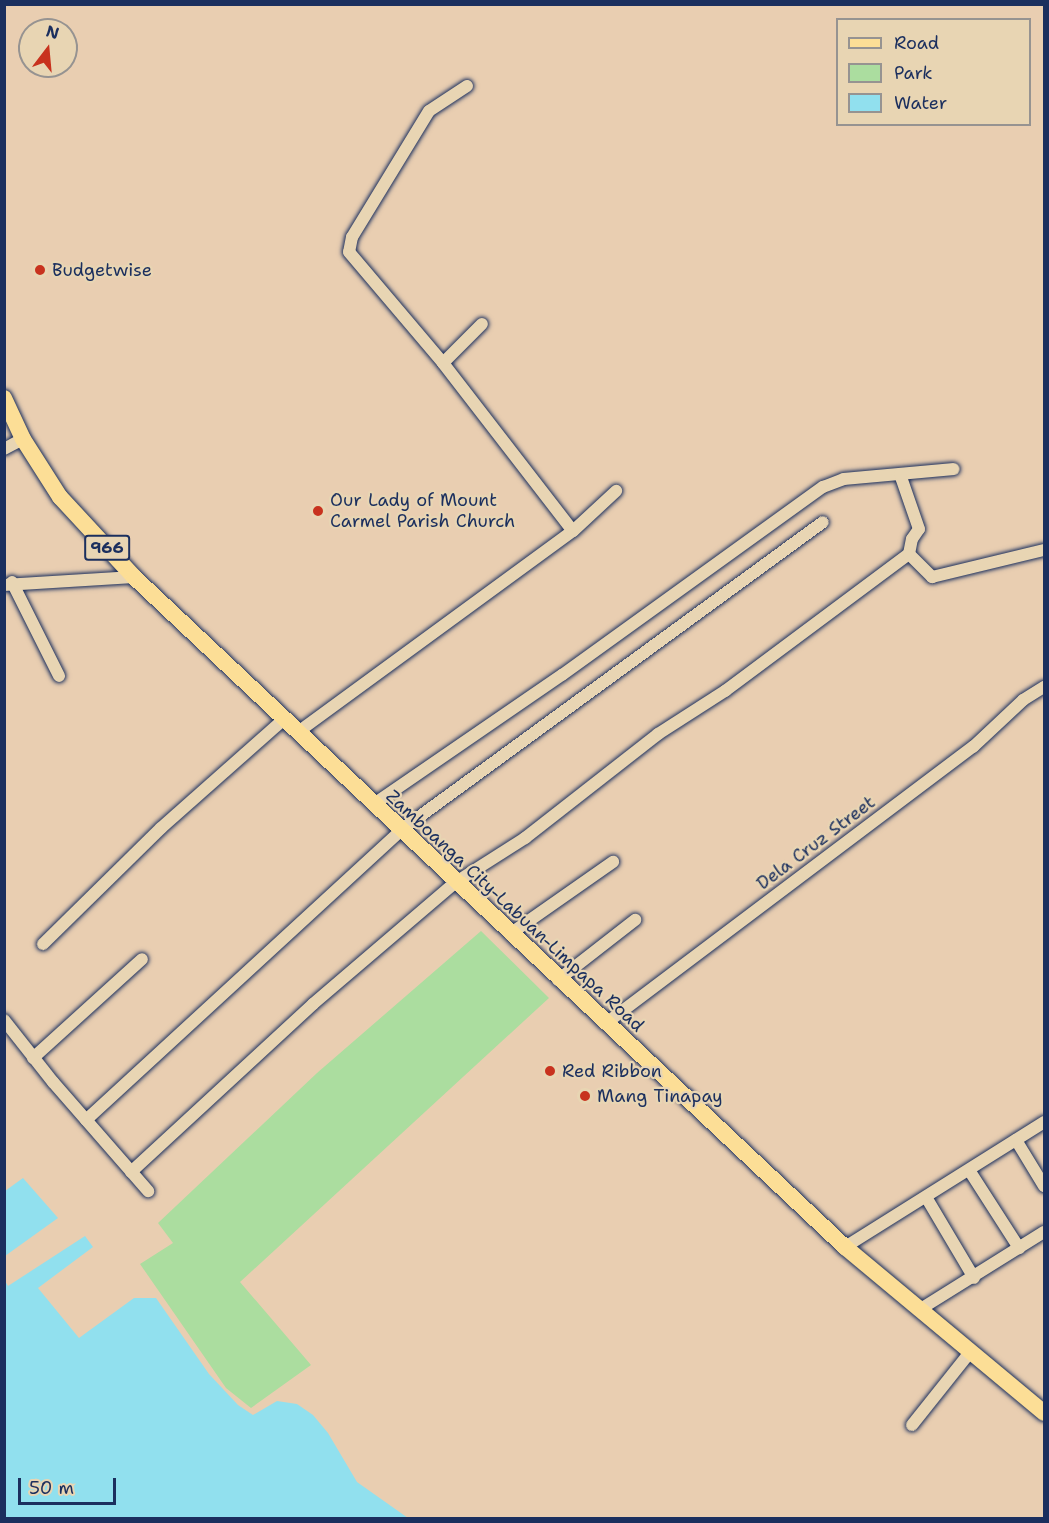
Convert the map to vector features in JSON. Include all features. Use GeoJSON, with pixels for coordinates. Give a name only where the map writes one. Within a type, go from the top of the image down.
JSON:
{"type":"FeatureCollection","features":[{"type":"Feature","properties":{"kind":"main road","name":"Zamboanga City-Labuan-Limpapa Road"},"geometry":{"type":"LineString","coordinates":[[4,398],[23,439],[60,497],[134,577],[558,980],[845,1248],[1044,1413]]}},
{"type":"Feature","properties":{"kind":"street"},"geometry":{"type":"LineString","coordinates":[[467,86],[429,111],[349,248],[355,261],[442,363],[573,531]]}},
{"type":"Feature","properties":{"kind":"street"},"geometry":{"type":"LineString","coordinates":[[442,363],[482,324]]}},
{"type":"Feature","properties":{"kind":"street"},"geometry":{"type":"LineString","coordinates":[[4,449],[23,439]]}},
{"type":"Feature","properties":{"kind":"street"},"geometry":{"type":"LineString","coordinates":[[374,804],[562,675],[823,487],[844,479],[954,469]]}},
{"type":"Feature","properties":{"kind":"street"},"geometry":{"type":"LineString","coordinates":[[131,1172],[313,1004],[456,882],[525,838],[658,734],[725,691],[909,554],[919,525],[900,474]]}},
{"type":"Feature","properties":{"kind":"street"},"geometry":{"type":"LineString","coordinates":[[298,732],[573,531],[616,491]]}},
{"type":"Feature","properties":{"kind":"street"},"geometry":{"type":"LineString","coordinates":[[86,1120],[401,830],[823,522]]}},
{"type":"Feature","properties":{"kind":"street"},"geometry":{"type":"LineString","coordinates":[[909,554],[932,577],[1044,549]]}},
{"type":"Feature","properties":{"kind":"street"},"geometry":{"type":"LineString","coordinates":[[59,676],[8,583],[134,577]]}},
{"type":"Feature","properties":{"kind":"street","name":"Dela Cruz Street"},"geometry":{"type":"LineString","coordinates":[[605,1024],[929,780],[1023,700],[1044,687]]}},
{"type":"Feature","properties":{"kind":"street"},"geometry":{"type":"LineString","coordinates":[[43,944],[161,828],[284,719]]}},
{"type":"Feature","properties":{"kind":"street"},"geometry":{"type":"LineString","coordinates":[[510,934],[614,862]]}},
{"type":"Feature","properties":{"kind":"street"},"geometry":{"type":"LineString","coordinates":[[558,980],[635,920]]}},
{"type":"Feature","properties":{"kind":"street"},"geometry":{"type":"LineString","coordinates":[[33,1058],[142,959]]}},
{"type":"Feature","properties":{"kind":"street"},"geometry":{"type":"LineString","coordinates":[[4,1020],[33,1058],[148,1191]]}},
{"type":"Feature","properties":{"kind":"street"},"geometry":{"type":"LineString","coordinates":[[845,1248],[1044,1122]]}},
{"type":"Feature","properties":{"kind":"street"},"geometry":{"type":"LineString","coordinates":[[1016,1140],[1044,1186]]}},
{"type":"Feature","properties":{"kind":"street"},"geometry":{"type":"LineString","coordinates":[[969,1170],[1019,1248]]}},
{"type":"Feature","properties":{"kind":"street"},"geometry":{"type":"LineString","coordinates":[[926,1197],[975,1278]]}},
{"type":"Feature","properties":{"kind":"street"},"geometry":{"type":"LineString","coordinates":[[920,1310],[975,1278],[1044,1232]]}},
{"type":"Feature","properties":{"kind":"street"},"geometry":{"type":"LineString","coordinates":[[912,1425],[971,1351]]}},
{"type":"Feature","properties":{"kind":"green space"},"geometry":{"type":"Polygon","coordinates":[[[481,931],[549,998],[240,1282],[311,1365],[251,1408],[226,1388],[140,1264],[173,1243],[158,1223],[317,1073],[481,931]]]}},
{"type":"Feature","properties":{"kind":"water"},"geometry":{"type":"Polygon","coordinates":[[[23,1178],[58,1218],[5,1256],[5,1191],[23,1178]]]}},
{"type":"Feature","properties":{"kind":"water"},"geometry":{"type":"Polygon","coordinates":[[[85,1236],[93,1247],[38,1288],[79,1338],[134,1298],[156,1298],[209,1374],[238,1405],[253,1415],[277,1401],[297,1404],[313,1415],[328,1433],[357,1482],[408,1518],[5,1518],[5,1281],[8,1286],[85,1236]]]}},
{"type":"Feature","properties":{"kind":"place","name":"Budgetwise"},"geometry":{"type":"Point","coordinates":[40,270]}},
{"type":"Feature","properties":{"kind":"place","name":"Our Lady of Mount Carmel Parish Church"},"geometry":{"type":"Point","coordinates":[318,511]}},
{"type":"Feature","properties":{"kind":"place","name":"Red Ribbon"},"geometry":{"type":"Point","coordinates":[550,1071]}},
{"type":"Feature","properties":{"kind":"place","name":"Mang Tinapay"},"geometry":{"type":"Point","coordinates":[585,1096]}}]}
